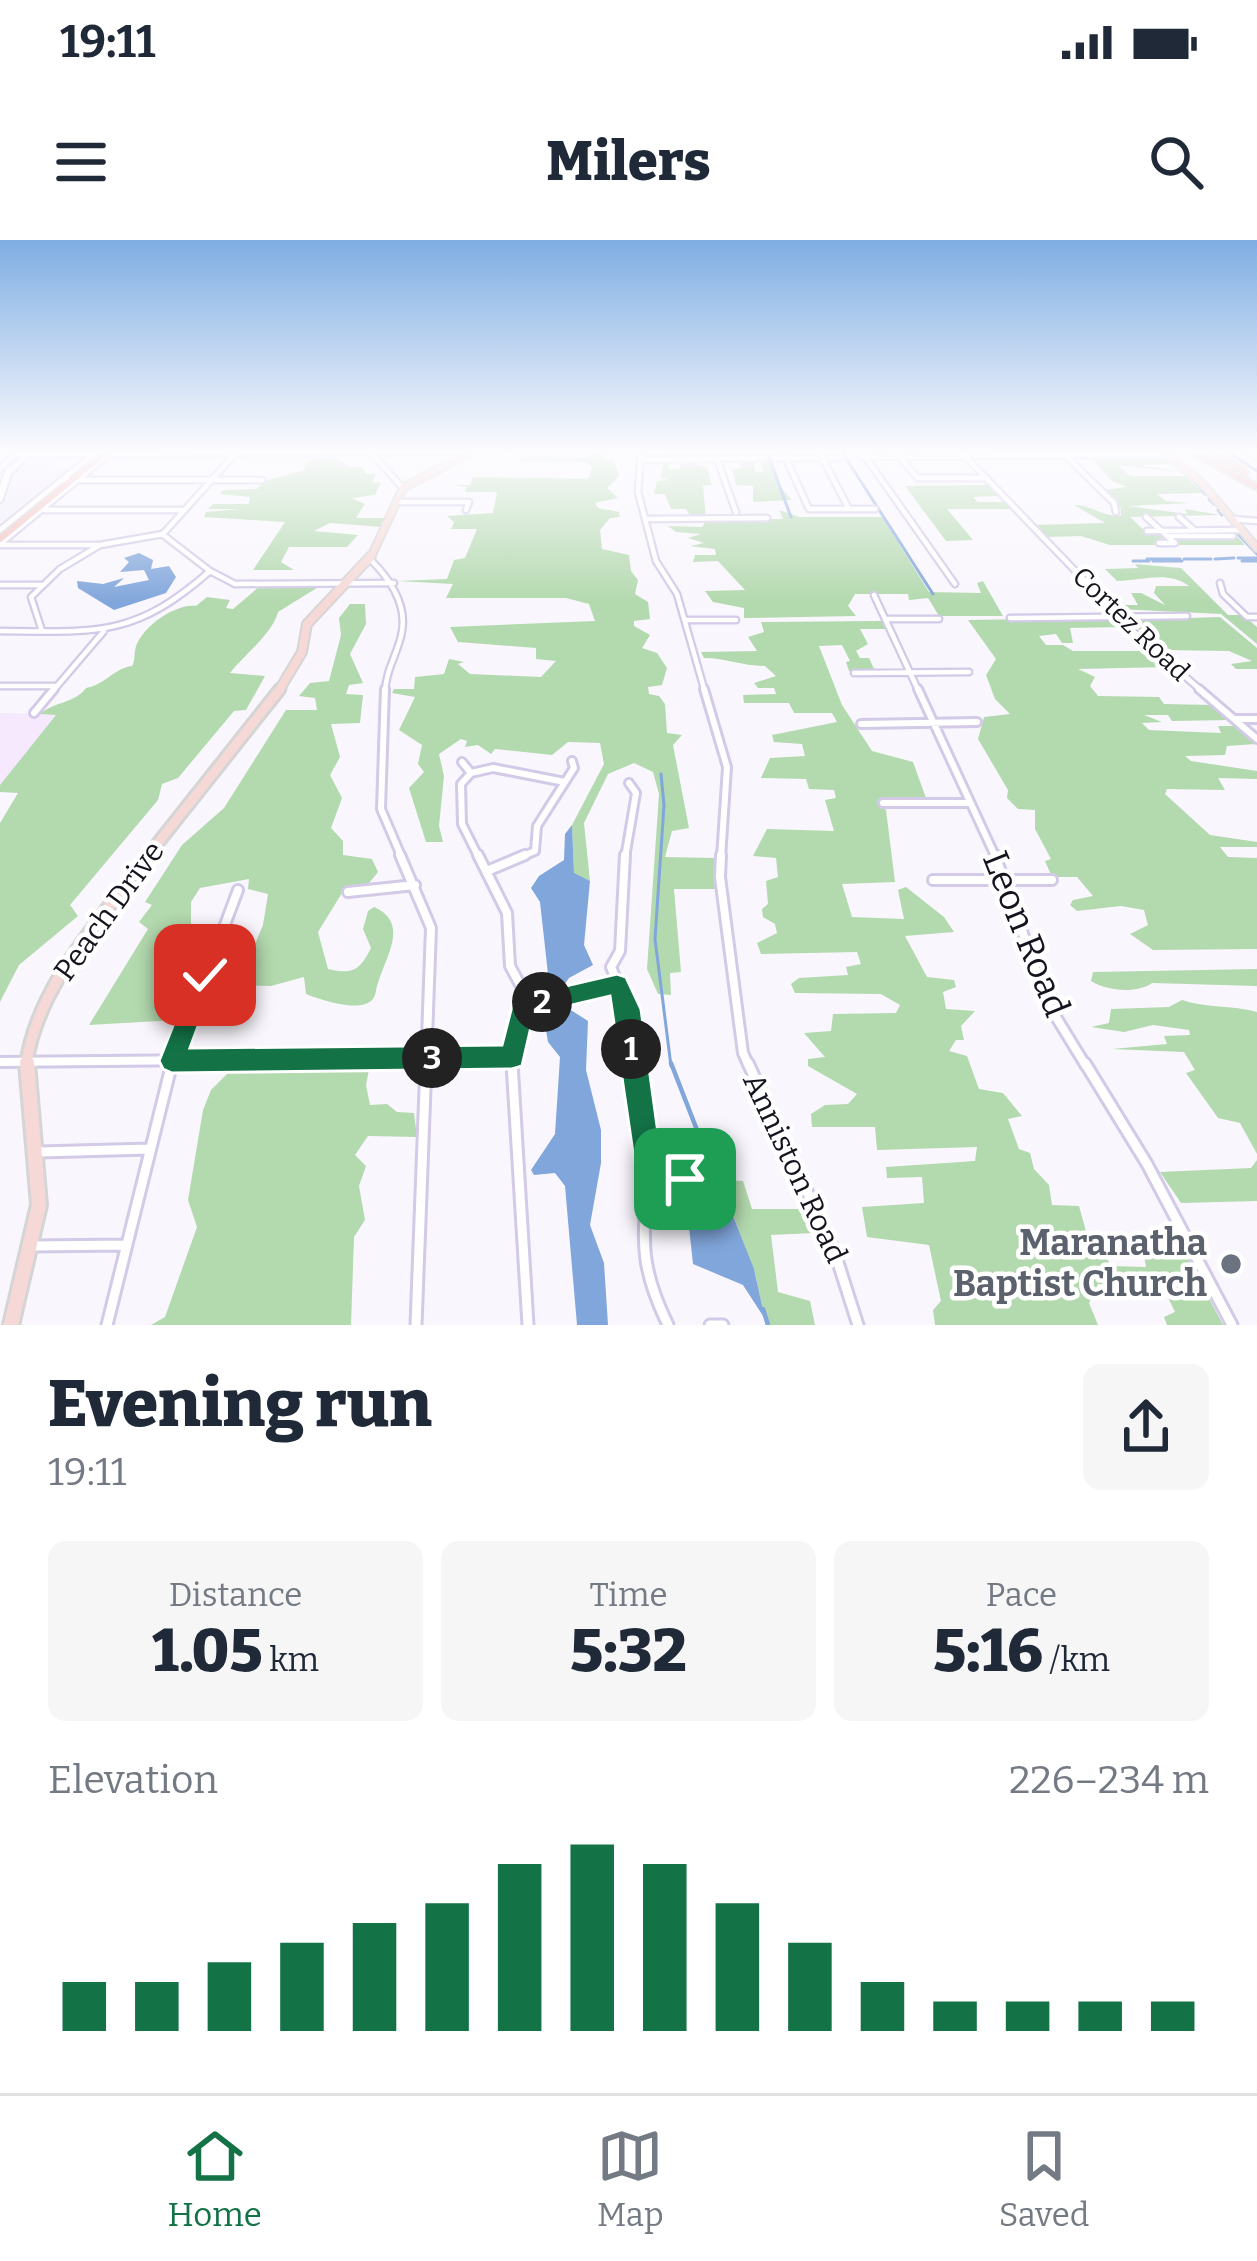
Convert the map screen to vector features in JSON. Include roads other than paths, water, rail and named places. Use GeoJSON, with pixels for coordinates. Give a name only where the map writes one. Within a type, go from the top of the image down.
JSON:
{"type":"FeatureCollection","features":[{"type":"Feature","properties":{"kind":"highway"},"geometry":{"type":"LineString","coordinates":[[2,532],[40,503]]}},
{"type":"Feature","properties":{"kind":"main road"},"geometry":{"type":"LineString","coordinates":[[1221,503],[1257,544]]}},
{"type":"Feature","properties":{"kind":"main road","name":"Peach Drive"},"geometry":{"type":"LineString","coordinates":[[11,1325],[40,1194],[26,1062],[43,1004],[155,845],[277,694],[302,652],[307,624],[370,559],[399,505]]}},
{"type":"Feature","properties":{"kind":"main road"},"geometry":{"type":"LineString","coordinates":[[1236,520],[1257,544]]}},
{"type":"Feature","properties":{"kind":"street"},"geometry":{"type":"LineString","coordinates":[[2,532],[40,503]]}},
{"type":"Feature","properties":{"kind":"street"},"geometry":{"type":"LineString","coordinates":[[2,532],[48,503]]}},
{"type":"Feature","properties":{"kind":"street"},"geometry":{"type":"LineString","coordinates":[[2,532],[100,545],[162,534],[191,503]]}},
{"type":"Feature","properties":{"kind":"street"},"geometry":{"type":"LineString","coordinates":[[399,505],[419,503]]}},
{"type":"Feature","properties":{"kind":"street"},"geometry":{"type":"LineString","coordinates":[[420,511],[424,503]]}},
{"type":"Feature","properties":{"kind":"street"},"geometry":{"type":"LineString","coordinates":[[443,511],[447,503]]}},
{"type":"Feature","properties":{"kind":"street"},"geometry":{"type":"LineString","coordinates":[[466,510],[469,503]]}},
{"type":"Feature","properties":{"kind":"street","name":"Anniston Road"},"geometry":{"type":"LineString","coordinates":[[642,503],[656,561],[677,594],[727,767],[720,877],[743,1052],[834,1250],[858,1325]]}},
{"type":"Feature","properties":{"kind":"street"},"geometry":{"type":"LineString","coordinates":[[733,503],[736,512]]}},
{"type":"Feature","properties":{"kind":"street"},"geometry":{"type":"LineString","coordinates":[[806,503],[809,509],[875,509]]}},
{"type":"Feature","properties":{"kind":"street"},"geometry":{"type":"LineString","coordinates":[[846,503],[849,509]]}},
{"type":"Feature","properties":{"kind":"street"},"geometry":{"type":"LineString","coordinates":[[897,503],[955,584]]}},
{"type":"Feature","properties":{"kind":"street","name":"Cortez Road"},"geometry":{"type":"LineString","coordinates":[[1010,503],[1120,617],[1257,739]]}},
{"type":"Feature","properties":{"kind":"street"},"geometry":{"type":"LineString","coordinates":[[1114,503],[1116,512]]}},
{"type":"Feature","properties":{"kind":"street"},"geometry":{"type":"LineString","coordinates":[[40,511],[184,510]]}},
{"type":"Feature","properties":{"kind":"street"},"geometry":{"type":"LineString","coordinates":[[1146,517],[1175,543],[1159,543]]}},
{"type":"Feature","properties":{"kind":"street"},"geometry":{"type":"LineString","coordinates":[[1179,517],[1203,535]]}},
{"type":"Feature","properties":{"kind":"street"},"geometry":{"type":"LineString","coordinates":[[646,519],[767,518]]}},
{"type":"Feature","properties":{"kind":"street"},"geometry":{"type":"LineString","coordinates":[[1236,520],[1257,520]]}},
{"type":"Feature","properties":{"kind":"street"},"geometry":{"type":"LineString","coordinates":[[1221,522],[1230,533]]}},
{"type":"Feature","properties":{"kind":"street"},"geometry":{"type":"LineString","coordinates":[[1147,531],[1203,535],[1241,530]]}},
{"type":"Feature","properties":{"kind":"street"},"geometry":{"type":"LineString","coordinates":[[162,534],[235,584],[394,583]]}},
{"type":"Feature","properties":{"kind":"street"},"geometry":{"type":"LineString","coordinates":[[42,631],[31,597],[59,569],[100,545]]}},
{"type":"Feature","properties":{"kind":"street"},"geometry":{"type":"LineString","coordinates":[[370,559],[394,583],[403,632],[386,674],[381,809],[431,928],[416,1325]]}},
{"type":"Feature","properties":{"kind":"street"},"geometry":{"type":"LineString","coordinates":[[0,631],[104,631],[143,622],[171,608],[210,571]]}},
{"type":"Feature","properties":{"kind":"street"},"geometry":{"type":"LineString","coordinates":[[1220,583],[1223,594],[1247,616],[1257,616]]}},
{"type":"Feature","properties":{"kind":"street"},"geometry":{"type":"LineString","coordinates":[[0,585],[43,585]]}},
{"type":"Feature","properties":{"kind":"street","name":"Leon Road"},"geometry":{"type":"LineString","coordinates":[[874,595],[1006,880],[1048,1004],[1147,1164],[1232,1325]]}},
{"type":"Feature","properties":{"kind":"street"},"geometry":{"type":"LineString","coordinates":[[1010,618],[1187,616]]}},
{"type":"Feature","properties":{"kind":"street"},"geometry":{"type":"LineString","coordinates":[[885,619],[939,619]]}},
{"type":"Feature","properties":{"kind":"street"},"geometry":{"type":"LineString","coordinates":[[685,620],[736,620]]}},
{"type":"Feature","properties":{"kind":"street"},"geometry":{"type":"LineString","coordinates":[[34,713],[104,631]]}},
{"type":"Feature","properties":{"kind":"street"},"geometry":{"type":"LineString","coordinates":[[854,673],[969,672]]}},
{"type":"Feature","properties":{"kind":"street"},"geometry":{"type":"LineString","coordinates":[[0,686],[58,686]]}},
{"type":"Feature","properties":{"kind":"street"},"geometry":{"type":"LineString","coordinates":[[1234,719],[1257,718]]}},
{"type":"Feature","properties":{"kind":"street"},"geometry":{"type":"LineString","coordinates":[[861,724],[977,722]]}},
{"type":"Feature","properties":{"kind":"street"},"geometry":{"type":"LineString","coordinates":[[487,871],[532,854],[537,826],[574,769],[572,761]]}},
{"type":"Feature","properties":{"kind":"street"},"geometry":{"type":"LineString","coordinates":[[462,762],[471,773]]}},
{"type":"Feature","properties":{"kind":"street"},"geometry":{"type":"LineString","coordinates":[[528,1325],[512,1057],[524,988],[511,966],[507,913],[462,824],[461,784],[471,773],[493,768],[565,782]]}},
{"type":"Feature","properties":{"kind":"street"},"geometry":{"type":"LineString","coordinates":[[629,783],[636,793],[625,854],[620,951],[611,967],[628,1009],[649,1177],[642,1254],[648,1284],[668,1325]]}},
{"type":"Feature","properties":{"kind":"street"},"geometry":{"type":"LineString","coordinates":[[884,803],[970,803]]}},
{"type":"Feature","properties":{"kind":"street"},"geometry":{"type":"LineString","coordinates":[[933,880],[1052,880]]}},
{"type":"Feature","properties":{"kind":"street"},"geometry":{"type":"LineString","coordinates":[[348,892],[415,885]]}},
{"type":"Feature","properties":{"kind":"street"},"geometry":{"type":"LineString","coordinates":[[107,1325],[172,1061],[238,890]]}},
{"type":"Feature","properties":{"kind":"street"},"geometry":{"type":"LineString","coordinates":[[523,1006],[617,984]]}},
{"type":"Feature","properties":{"kind":"street"},"geometry":{"type":"LineString","coordinates":[[0,1062],[512,1057]]}},
{"type":"Feature","properties":{"kind":"street"},"geometry":{"type":"LineString","coordinates":[[35,1152],[150,1149]]}},
{"type":"Feature","properties":{"kind":"street"},"geometry":{"type":"LineString","coordinates":[[649,1177],[685,1179]]}},
{"type":"Feature","properties":{"kind":"street"},"geometry":{"type":"LineString","coordinates":[[30,1246],[126,1245]]}},
{"type":"Feature","properties":{"kind":"street"},"geometry":{"type":"LineString","coordinates":[[710,1325],[723,1325]]}},
{"type":"Feature","properties":{"kind":"water"},"geometry":{"type":"Polygon","coordinates":[[[139,553],[153,560],[151,569],[169,566],[176,577],[166,593],[114,610],[78,588],[77,581],[103,584],[124,578],[114,587],[149,580],[144,570],[120,572],[129,562],[124,558],[139,553]]]}},
{"type":"Feature","properties":{"kind":"water"},"geometry":{"type":"Polygon","coordinates":[[[572,825],[574,873],[590,881],[584,945],[593,965],[569,978],[560,991],[550,992],[540,902],[531,888],[539,876],[564,860],[565,834],[572,825]]]}},
{"type":"Feature","properties":{"kind":"water"},"geometry":{"type":"Polygon","coordinates":[[[563,1005],[588,1021],[586,1070],[601,1130],[601,1163],[590,1225],[604,1263],[608,1325],[577,1325],[565,1186],[555,1173],[534,1175],[531,1170],[555,1134],[560,1057],[548,1042],[545,1024],[556,1006],[563,1005]]]}},
{"type":"Feature","properties":{"kind":"water"},"geometry":{"type":"Polygon","coordinates":[[[724,1207],[730,1208],[754,1269],[765,1319],[743,1285],[693,1264],[689,1227],[718,1215],[724,1207]]]}},
{"type":"Feature","properties":{"kind":"waterway"},"geometry":{"type":"LineString","coordinates":[[786,503],[791,517]]}},
{"type":"Feature","properties":{"kind":"waterway"},"geometry":{"type":"LineString","coordinates":[[874,503],[933,594]]}},
{"type":"Feature","properties":{"kind":"waterway"},"geometry":{"type":"LineString","coordinates":[[1218,510],[1222,515]]}},
{"type":"Feature","properties":{"kind":"waterway"},"geometry":{"type":"LineString","coordinates":[[1236,532],[1257,554]]}},
{"type":"Feature","properties":{"kind":"waterway"},"geometry":{"type":"LineString","coordinates":[[1215,559],[1234,558]]}},
{"type":"Feature","properties":{"kind":"waterway"},"geometry":{"type":"LineString","coordinates":[[1238,558],[1257,558]]}},
{"type":"Feature","properties":{"kind":"waterway"},"geometry":{"type":"LineString","coordinates":[[1147,559],[1180,559]]}},
{"type":"Feature","properties":{"kind":"waterway"},"geometry":{"type":"LineString","coordinates":[[1184,559],[1211,559]]}},
{"type":"Feature","properties":{"kind":"waterway"},"geometry":{"type":"LineString","coordinates":[[1133,561],[1149,561]]}},
{"type":"Feature","properties":{"kind":"waterway"},"geometry":{"type":"LineString","coordinates":[[1153,561],[1182,561]]}},
{"type":"Feature","properties":{"kind":"waterway"},"geometry":{"type":"LineString","coordinates":[[1242,561],[1257,561]]}},
{"type":"Feature","properties":{"kind":"waterway"},"geometry":{"type":"LineString","coordinates":[[661,774],[664,805],[655,939],[671,1066]]}},
{"type":"Feature","properties":{"kind":"waterway"},"geometry":{"type":"LineString","coordinates":[[671,1063],[728,1210]]}},
{"type":"Feature","properties":{"kind":"waterway"},"geometry":{"type":"LineString","coordinates":[[763,1309],[768,1325]]}},
{"type":"Feature","properties":{"kind":"place","name":"Maranatha Baptist Church"},"geometry":{"type":"Point","coordinates":[1231,1264]}}]}
